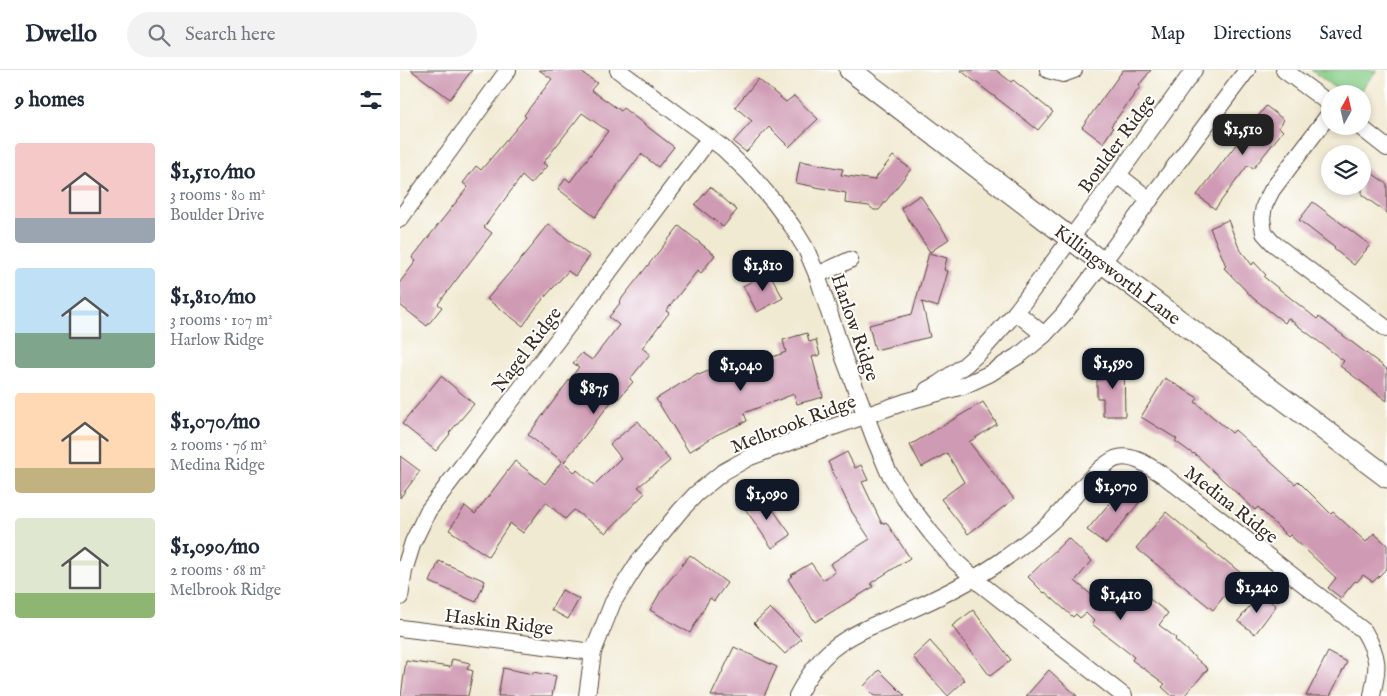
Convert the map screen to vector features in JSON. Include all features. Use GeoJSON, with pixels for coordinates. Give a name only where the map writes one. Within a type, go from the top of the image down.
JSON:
{"type":"FeatureCollection","features":[{"type":"Feature","properties":{"kind":"street"},"geometry":{"type":"LineString","coordinates":[[400,219],[508,70]]}},
{"type":"Feature","properties":{"kind":"street","name":"Killingsworth Lane"},"geometry":{"type":"LineString","coordinates":[[850,70],[1102,263],[1387,477]]}},
{"type":"Feature","properties":{"kind":"street"},"geometry":{"type":"LineString","coordinates":[[1048,70],[1062,74],[1074,70]]}},
{"type":"Feature","properties":{"kind":"street","name":"Boulder Ridge"},"geometry":{"type":"LineString","coordinates":[[1071,239],[1194,70]]}},
{"type":"Feature","properties":{"kind":"street"},"geometry":{"type":"LineString","coordinates":[[1102,263],[1247,70]]}},
{"type":"Feature","properties":{"kind":"street"},"geometry":{"type":"LineString","coordinates":[[1284,70],[1321,97]]}},
{"type":"Feature","properties":{"kind":"street","name":"Harlow Ridge"},"geometry":{"type":"LineString","coordinates":[[623,74],[723,148],[749,173],[792,226],[806,249],[817,275],[844,358],[888,471],[931,534],[955,562],[974,578],[1124,696]]}},
{"type":"Feature","properties":{"kind":"street"},"geometry":{"type":"LineString","coordinates":[[1321,125],[1272,190],[1264,206],[1262,218],[1264,232],[1273,243],[1387,329]]}},
{"type":"Feature","properties":{"kind":"street"},"geometry":{"type":"LineString","coordinates":[[1370,135],[1387,148]]}},
{"type":"Feature","properties":{"kind":"street","name":"Nagel Ridge"},"geometry":{"type":"LineString","coordinates":[[400,597],[404,571],[413,542],[428,512],[710,138]]}},
{"type":"Feature","properties":{"kind":"street"},"geometry":{"type":"LineString","coordinates":[[1118,175],[1150,200]]}},
{"type":"Feature","properties":{"kind":"street","name":"Melbrook Ridge"},"geometry":{"type":"LineString","coordinates":[[906,402],[938,384],[965,365],[985,347],[1016,312],[1071,239]]}},
{"type":"Feature","properties":{"kind":"street"},"geometry":{"type":"LineString","coordinates":[[817,275],[850,260]]}},
{"type":"Feature","properties":{"kind":"street","name":"Melbrook Ridge"},"geometry":{"type":"LineString","coordinates":[[587,696],[593,652],[613,602],[639,561],[696,494],[723,472],[750,457],[866,415],[963,386],[989,374],[1021,354],[1044,335],[1063,315],[1102,263]]}},
{"type":"Feature","properties":{"kind":"street"},"geometry":{"type":"LineString","coordinates":[[1016,312],[1044,335]]}},
{"type":"Feature","properties":{"kind":"street","name":"Medina Ridge"},"geometry":{"type":"LineString","coordinates":[[797,696],[810,672],[830,651],[844,641],[878,623],[917,607],[985,572],[1052,521],[1103,466],[1117,458],[1128,457],[1143,463],[1163,475],[1364,631],[1372,646],[1377,663],[1372,696]]}},
{"type":"Feature","properties":{"kind":"street","name":"Haskin Ridge"},"geometry":{"type":"LineString","coordinates":[[400,628],[593,652]]}},
{"type":"Feature","properties":{"kind":"green space"},"geometry":{"type":"Polygon","coordinates":[[[1311,70],[1377,70],[1365,85],[1331,85],[1311,70]]]}},
{"type":"Feature","properties":{"kind":"building"},"geometry":{"type":"Polygon","coordinates":[[[411,70],[472,70],[450,99],[411,70]]]}},
{"type":"Feature","properties":{"kind":"building"},"geometry":{"type":"Polygon","coordinates":[[[539,70],[578,70],[597,83],[591,90],[621,111],[623,108],[674,147],[658,167],[641,154],[595,217],[558,189],[566,178],[570,182],[608,131],[582,113],[543,163],[547,166],[531,184],[522,176],[484,227],[492,233],[438,304],[442,307],[427,326],[400,305],[400,282],[416,261],[412,258],[468,187],[463,183],[476,166],[481,170],[526,117],[524,115],[552,79],[539,70]]]}},
{"type":"Feature","properties":{"kind":"building"},"geometry":{"type":"Polygon","coordinates":[[[960,70],[996,70],[1011,82],[1013,80],[1053,112],[1038,130],[960,70]]]}},
{"type":"Feature","properties":{"kind":"building"},"geometry":{"type":"Polygon","coordinates":[[[1123,70],[1151,70],[1111,126],[1113,128],[1103,143],[1082,127],[1123,70]]]}},
{"type":"Feature","properties":{"kind":"building"},"geometry":{"type":"Polygon","coordinates":[[[758,79],[786,102],[794,96],[818,119],[789,147],[769,127],[746,152],[733,142],[752,121],[735,107],[758,79]]]}},
{"type":"Feature","properties":{"kind":"building"},"geometry":{"type":"Polygon","coordinates":[[[1266,106],[1284,120],[1279,127],[1283,131],[1253,169],[1248,165],[1215,209],[1197,195],[1266,106]]]}},
{"type":"Feature","properties":{"kind":"building"},"geometry":{"type":"Polygon","coordinates":[[[893,156],[911,169],[879,210],[874,210],[869,206],[845,203],[846,193],[796,183],[800,161],[843,169],[841,175],[874,180],[893,156]]]}},
{"type":"Feature","properties":{"kind":"building"},"geometry":{"type":"Polygon","coordinates":[[[1371,172],[1387,184],[1387,213],[1362,195],[1371,195],[1371,172]]]}},
{"type":"Feature","properties":{"kind":"building"},"geometry":{"type":"Polygon","coordinates":[[[710,187],[737,210],[723,227],[695,205],[710,187]]]}},
{"type":"Feature","properties":{"kind":"building"},"geometry":{"type":"Polygon","coordinates":[[[920,195],[949,239],[930,252],[901,208],[920,195]]]}},
{"type":"Feature","properties":{"kind":"building"},"geometry":{"type":"Polygon","coordinates":[[[1313,202],[1370,245],[1354,265],[1299,220],[1313,202]]]}},
{"type":"Feature","properties":{"kind":"building"},"geometry":{"type":"Polygon","coordinates":[[[1228,220],[1239,248],[1252,265],[1254,262],[1266,275],[1264,277],[1317,319],[1319,317],[1387,369],[1387,401],[1340,366],[1344,361],[1288,318],[1285,323],[1253,298],[1224,268],[1226,266],[1210,228],[1228,220]]]}},
{"type":"Feature","properties":{"kind":"building"},"geometry":{"type":"Polygon","coordinates":[[[548,224],[590,256],[575,276],[568,271],[537,306],[523,326],[487,299],[534,244],[548,224]]]}},
{"type":"Feature","properties":{"kind":"building"},"geometry":{"type":"Polygon","coordinates":[[[679,226],[715,255],[701,273],[698,270],[666,311],[669,313],[642,348],[650,354],[630,379],[633,382],[618,399],[615,397],[564,462],[574,472],[577,470],[594,485],[621,458],[610,444],[638,421],[670,461],[638,487],[645,493],[606,533],[574,510],[565,519],[546,502],[523,533],[510,523],[488,556],[449,530],[465,506],[475,514],[515,461],[545,484],[562,461],[528,435],[579,367],[573,363],[582,353],[592,360],[619,325],[609,317],[679,226]]]}},
{"type":"Feature","properties":{"kind":"building"},"geometry":{"type":"Polygon","coordinates":[[[929,253],[947,258],[944,270],[948,271],[938,307],[922,302],[930,337],[875,350],[869,325],[912,314],[929,253]]]}},
{"type":"Feature","properties":{"kind":"building"},"geometry":{"type":"Polygon","coordinates":[[[769,272],[783,298],[757,312],[743,286],[769,272]]]}},
{"type":"Feature","properties":{"kind":"building"},"geometry":{"type":"Polygon","coordinates":[[[807,333],[809,342],[816,340],[820,355],[812,357],[823,397],[797,404],[794,394],[744,413],[747,421],[716,435],[689,452],[656,399],[698,373],[699,375],[722,365],[724,368],[742,362],[744,368],[786,352],[783,340],[807,333]]]}},
{"type":"Feature","properties":{"kind":"building"},"geometry":{"type":"Polygon","coordinates":[[[1124,363],[1125,416],[1103,416],[1103,398],[1097,398],[1097,380],[1109,379],[1101,364],[1124,363]]]}},
{"type":"Feature","properties":{"kind":"building"},"geometry":{"type":"Polygon","coordinates":[[[441,376],[474,404],[436,451],[402,424],[441,376]]]}},
{"type":"Feature","properties":{"kind":"building"},"geometry":{"type":"Polygon","coordinates":[[[1165,378],[1198,398],[1195,402],[1232,433],[1235,430],[1295,484],[1298,481],[1331,514],[1333,512],[1366,542],[1374,533],[1387,545],[1387,568],[1373,582],[1363,575],[1357,582],[1355,581],[1341,598],[1328,588],[1336,578],[1290,535],[1288,537],[1258,507],[1255,510],[1194,453],[1175,441],[1177,439],[1141,417],[1165,378]]]}},
{"type":"Feature","properties":{"kind":"building"},"geometry":{"type":"Polygon","coordinates":[[[983,402],[997,424],[969,442],[1014,499],[968,534],[941,499],[964,482],[947,453],[922,467],[910,445],[983,402]]]}},
{"type":"Feature","properties":{"kind":"building"},"geometry":{"type":"Polygon","coordinates":[[[847,452],[855,468],[861,465],[868,480],[862,482],[882,524],[886,522],[910,558],[871,583],[873,587],[815,622],[788,579],[791,575],[811,563],[823,580],[835,572],[830,564],[870,539],[852,512],[828,462],[847,452]]]}},
{"type":"Feature","properties":{"kind":"building"},"geometry":{"type":"Polygon","coordinates":[[[400,456],[420,471],[400,498],[400,456]]]}},
{"type":"Feature","properties":{"kind":"building"},"geometry":{"type":"Polygon","coordinates":[[[1128,481],[1145,495],[1106,544],[1087,530],[1128,481]]]}},
{"type":"Feature","properties":{"kind":"building"},"geometry":{"type":"Polygon","coordinates":[[[762,494],[791,535],[772,548],[744,507],[762,494]]]}},
{"type":"Feature","properties":{"kind":"building"},"geometry":{"type":"Polygon","coordinates":[[[1166,512],[1242,574],[1213,610],[1136,548],[1166,512]]]}},
{"type":"Feature","properties":{"kind":"building"},"geometry":{"type":"Polygon","coordinates":[[[1068,538],[1092,561],[1075,581],[1094,597],[1119,614],[1138,590],[1168,613],[1159,625],[1176,638],[1175,640],[1208,669],[1184,696],[1172,696],[1162,687],[1165,684],[1132,660],[1134,657],[1092,624],[1094,621],[1086,613],[1080,618],[1076,614],[1073,617],[1028,577],[1068,538]]]}},
{"type":"Feature","properties":{"kind":"building"},"geometry":{"type":"Polygon","coordinates":[[[690,555],[727,583],[714,601],[710,598],[690,633],[650,610],[661,591],[690,555]]]}},
{"type":"Feature","properties":{"kind":"building"},"geometry":{"type":"Polygon","coordinates":[[[439,561],[485,581],[476,602],[430,582],[439,561]]]}},
{"type":"Feature","properties":{"kind":"building"},"geometry":{"type":"Polygon","coordinates":[[[562,590],[579,599],[568,619],[551,610],[562,590]]]}},
{"type":"Feature","properties":{"kind":"building"},"geometry":{"type":"Polygon","coordinates":[[[1260,593],[1276,606],[1255,634],[1238,621],[1260,593]]]}},
{"type":"Feature","properties":{"kind":"building"},"geometry":{"type":"Polygon","coordinates":[[[770,608],[801,639],[785,654],[754,623],[770,608]]]}},
{"type":"Feature","properties":{"kind":"building"},"geometry":{"type":"Polygon","coordinates":[[[973,610],[1011,660],[990,676],[952,626],[973,610]]]}},
{"type":"Feature","properties":{"kind":"building"},"geometry":{"type":"Polygon","coordinates":[[[930,641],[965,680],[948,696],[913,657],[930,641]]]}},
{"type":"Feature","properties":{"kind":"building"},"geometry":{"type":"Polygon","coordinates":[[[734,647],[777,667],[764,696],[711,696],[734,647]]]}},
{"type":"Feature","properties":{"kind":"building"},"geometry":{"type":"Polygon","coordinates":[[[1328,652],[1347,662],[1330,696],[1306,696],[1328,652]]]}},
{"type":"Feature","properties":{"kind":"building"},"geometry":{"type":"Polygon","coordinates":[[[452,659],[470,663],[467,669],[473,671],[468,696],[401,696],[406,661],[450,667],[452,659]]]}},
{"type":"Feature","properties":{"kind":"building"},"geometry":{"type":"Polygon","coordinates":[[[503,668],[556,676],[552,696],[498,696],[503,668]]]}},
{"type":"Feature","properties":{"kind":"building"},"geometry":{"type":"Polygon","coordinates":[[[879,670],[905,696],[874,696],[864,686],[879,670]]]}},
{"type":"Feature","properties":{"kind":"building"},"geometry":{"type":"Polygon","coordinates":[[[1049,670],[1077,696],[1026,696],[1049,670]]]}}]}
